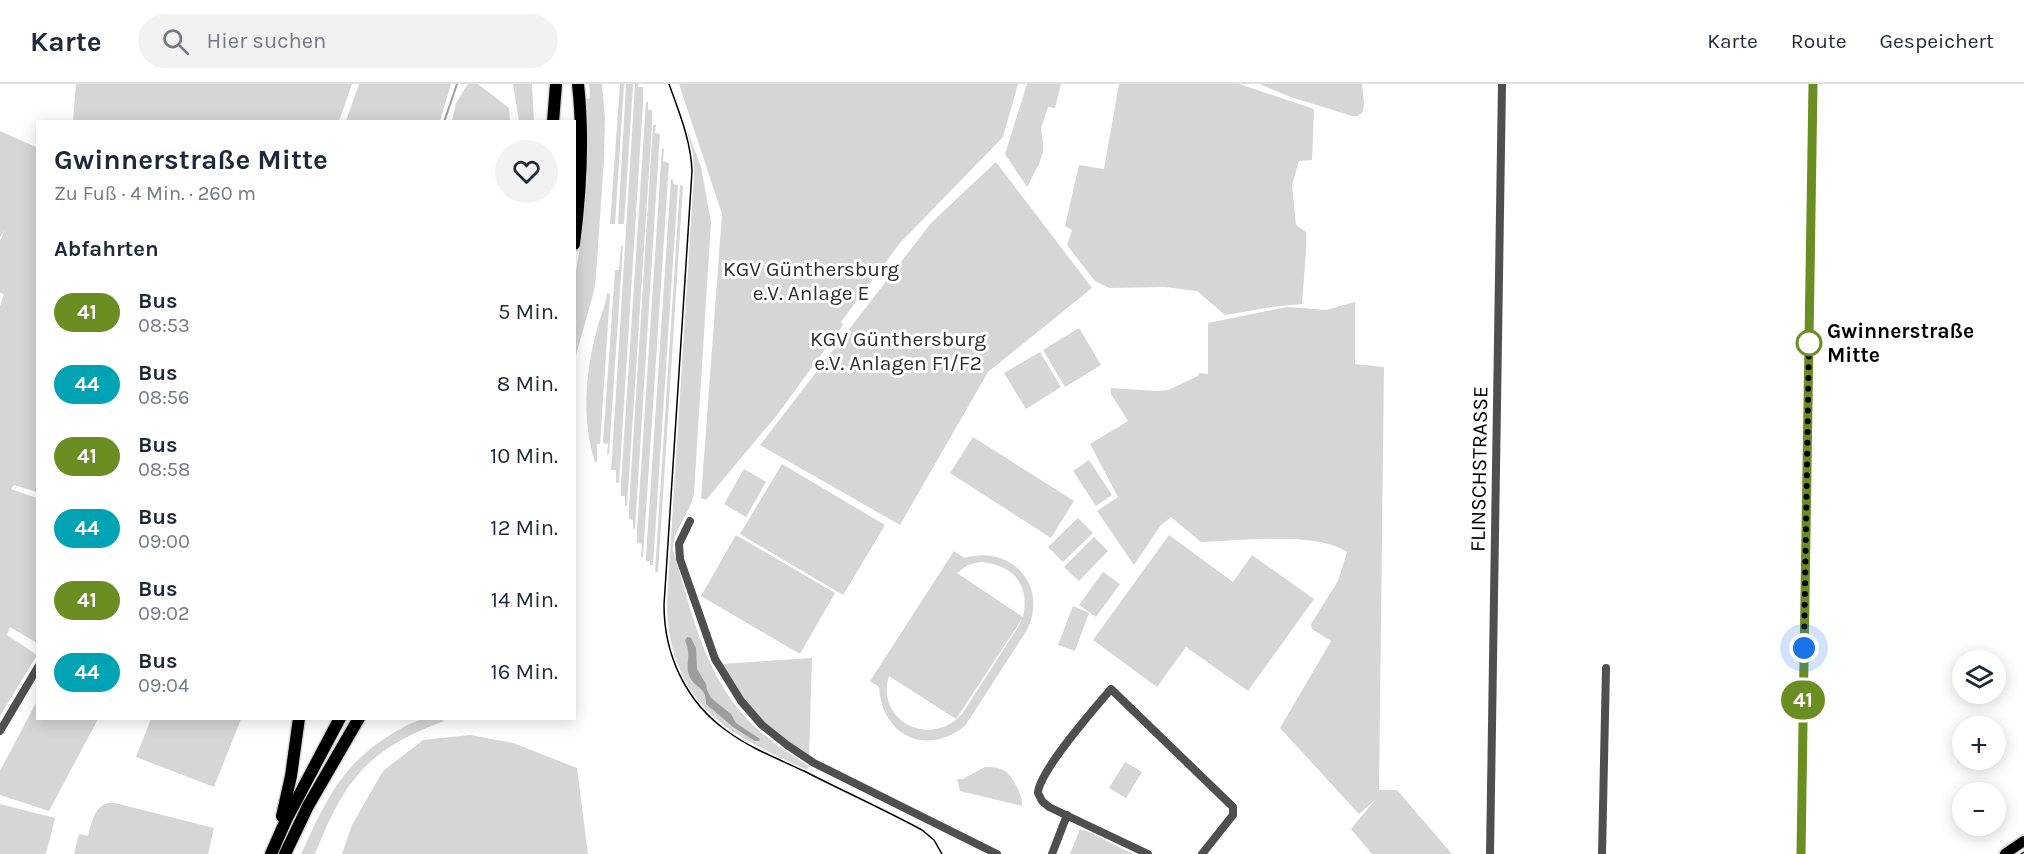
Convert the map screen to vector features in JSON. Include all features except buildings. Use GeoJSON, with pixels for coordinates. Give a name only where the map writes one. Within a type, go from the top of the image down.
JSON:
{"type":"FeatureCollection","features":[{"type":"Feature","properties":{"kind":"highway"},"geometry":{"type":"LineString","coordinates":[[553,120],[556,84]]}},
{"type":"Feature","properties":{"kind":"highway"},"geometry":{"type":"LineString","coordinates":[[576,229],[581,169],[578,84]]}},
{"type":"Feature","properties":{"kind":"highway"},"geometry":{"type":"LineString","coordinates":[[273,849],[291,776],[299,720]]}},
{"type":"Feature","properties":{"kind":"highway"},"geometry":{"type":"LineString","coordinates":[[273,849],[303,786],[339,720]]}},
{"type":"Feature","properties":{"kind":"highway"},"geometry":{"type":"LineString","coordinates":[[285,854],[308,806],[358,720]]}},
{"type":"Feature","properties":{"kind":"main road"},"geometry":{"type":"LineString","coordinates":[[2005,854],[2024,841]]}},
{"type":"Feature","properties":{"kind":"street","name":"FLINSCHSTRASSE"},"geometry":{"type":"LineString","coordinates":[[1490,854],[1502,84]]}},
{"type":"Feature","properties":{"kind":"street"},"geometry":{"type":"LineString","coordinates":[[1801,854],[1813,84]]}},
{"type":"Feature","properties":{"kind":"street"},"geometry":{"type":"LineString","coordinates":[[690,521],[679,544],[680,558],[715,659],[731,687],[751,713],[775,736],[814,763],[997,854]]}},
{"type":"Feature","properties":{"kind":"street"},"geometry":{"type":"LineString","coordinates":[[1602,854],[1606,668]]}},
{"type":"Feature","properties":{"kind":"street"},"geometry":{"type":"LineString","coordinates":[[0,731],[36,671]]}},
{"type":"Feature","properties":{"kind":"street"},"geometry":{"type":"LineString","coordinates":[[1148,854],[1045,804],[1038,793],[1039,785],[1067,742],[1111,689],[1233,807],[1233,815],[1202,854]]}},
{"type":"Feature","properties":{"kind":"street"},"geometry":{"type":"LineString","coordinates":[[1052,854],[1067,815]]}},
{"type":"Feature","properties":{"kind":"green space"},"geometry":{"type":"Polygon","coordinates":[[[76,84],[352,84],[339,120],[73,120],[76,84]]]}},
{"type":"Feature","properties":{"kind":"green space"},"geometry":{"type":"Polygon","coordinates":[[[359,84],[451,84],[440,120],[346,120],[359,84]]]}},
{"type":"Feature","properties":{"kind":"green space"},"geometry":{"type":"Polygon","coordinates":[[[468,84],[478,84],[509,108],[510,120],[452,120],[456,103],[468,84]]]}},
{"type":"Feature","properties":{"kind":"green space"},"geometry":{"type":"Polygon","coordinates":[[[513,84],[532,84],[534,120],[519,120],[513,84]]]}},
{"type":"Feature","properties":{"kind":"green space"},"geometry":{"type":"Polygon","coordinates":[[[589,84],[602,84],[605,117],[604,160],[595,287],[576,355],[576,271],[588,177],[586,99],[590,98],[589,84]]]}},
{"type":"Feature","properties":{"kind":"green space"},"geometry":{"type":"Polygon","coordinates":[[[620,84],[624,84],[615,224],[610,224],[620,84]]]}},
{"type":"Feature","properties":{"kind":"green space"},"geometry":{"type":"Polygon","coordinates":[[[626,84],[633,84],[624,224],[618,224],[626,84]]]}},
{"type":"Feature","properties":{"kind":"green space"},"geometry":{"type":"Polygon","coordinates":[[[635,84],[643,87],[643,102],[619,483],[616,483],[616,470],[611,470],[635,84]]]}},
{"type":"Feature","properties":{"kind":"green space","name":"KGV Günthersburg e.V. Anlage E"},"geometry":{"type":"Polygon","coordinates":[[[679,84],[1018,84],[1003,137],[900,243],[841,322],[843,325],[777,415],[706,500],[701,498],[722,214],[679,84]]]}},
{"type":"Feature","properties":{"kind":"green space"},"geometry":{"type":"Polygon","coordinates":[[[1027,84],[1061,84],[1055,108],[1048,107],[1041,128],[1043,152],[1027,187],[1005,154],[1027,84]]]}},
{"type":"Feature","properties":{"kind":"green space"},"geometry":{"type":"Polygon","coordinates":[[[1119,84],[1239,84],[1314,109],[1312,160],[1299,161],[1292,185],[1296,225],[1306,232],[1302,304],[1225,315],[1197,291],[1165,287],[1109,288],[1095,281],[1067,245],[1072,230],[1065,226],[1079,165],[1104,169],[1119,84]]]}},
{"type":"Feature","properties":{"kind":"green space"},"geometry":{"type":"Polygon","coordinates":[[[1259,84],[1362,84],[1363,112],[1358,116],[1352,116],[1291,97],[1259,84]]]}},
{"type":"Feature","properties":{"kind":"green space"},"geometry":{"type":"Polygon","coordinates":[[[646,102],[648,102],[648,110],[652,110],[652,125],[627,506],[625,506],[625,496],[621,496],[621,484],[646,102]]]}},
{"type":"Feature","properties":{"kind":"green space"},"geometry":{"type":"Polygon","coordinates":[[[653,125],[656,125],[655,133],[660,134],[635,529],[633,529],[633,520],[629,519],[629,507],[653,125]]]}},
{"type":"Feature","properties":{"kind":"green space"},"geometry":{"type":"Polygon","coordinates":[[[686,127],[701,167],[711,222],[694,493],[675,535],[673,550],[700,638],[731,700],[760,732],[809,766],[807,770],[744,739],[711,714],[688,686],[674,654],[670,636],[667,600],[694,175],[693,154],[686,127]]]}},
{"type":"Feature","properties":{"kind":"green space"},"geometry":{"type":"Polygon","coordinates":[[[0,131],[36,147],[36,492],[14,485],[11,489],[36,498],[36,642],[10,627],[7,635],[36,654],[36,657],[0,716],[0,306],[4,294],[0,293],[0,241],[5,229],[0,238],[0,131]]]}},
{"type":"Feature","properties":{"kind":"green space"},"geometry":{"type":"Polygon","coordinates":[[[662,148],[664,149],[663,161],[669,163],[643,557],[641,557],[642,544],[637,543],[637,530],[662,148]]]}},
{"type":"Feature","properties":{"kind":"green space","name":"KGV Günthersburg e.V. Anlagen F1/F2"},"geometry":{"type":"Polygon","coordinates":[[[996,162],[1092,288],[988,372],[900,525],[760,445],[931,223],[996,162]]]}},
{"type":"Feature","properties":{"kind":"green space"},"geometry":{"type":"Polygon","coordinates":[[[671,179],[673,184],[678,185],[653,565],[650,565],[646,557],[671,179]]]}},
{"type":"Feature","properties":{"kind":"green space"},"geometry":{"type":"Polygon","coordinates":[[[680,185],[683,186],[658,572],[655,572],[680,185]]]}},
{"type":"Feature","properties":{"kind":"green space"},"geometry":{"type":"Polygon","coordinates":[[[621,246],[623,246],[609,454],[607,454],[608,444],[603,443],[615,270],[619,270],[621,246]]]}},
{"type":"Feature","properties":{"kind":"green space"},"geometry":{"type":"Polygon","coordinates":[[[607,293],[610,294],[600,444],[597,444],[597,462],[595,462],[588,431],[587,381],[592,349],[607,293]]]}},
{"type":"Feature","properties":{"kind":"green space"},"geometry":{"type":"Polygon","coordinates":[[[1355,302],[1355,364],[1384,367],[1379,790],[1397,790],[1452,854],[1372,854],[1351,829],[1375,800],[1359,814],[1280,728],[1331,641],[1312,629],[1311,624],[1338,581],[1347,552],[1317,541],[1298,539],[1201,542],[1171,517],[1161,525],[1134,565],[1097,511],[1118,497],[1090,444],[1128,421],[1111,394],[1111,388],[1168,390],[1198,376],[1199,373],[1208,374],[1208,323],[1287,307],[1326,310],[1355,302]]]}},
{"type":"Feature","properties":{"kind":"green space"},"geometry":{"type":"Polygon","coordinates":[[[1079,328],[1101,365],[1065,387],[1043,350],[1079,328]]]}},
{"type":"Feature","properties":{"kind":"green space"},"geometry":{"type":"Polygon","coordinates":[[[1040,352],[1061,387],[1026,409],[1004,373],[1040,352]]]}},
{"type":"Feature","properties":{"kind":"green space"},"geometry":{"type":"Polygon","coordinates":[[[973,437],[1074,501],[1051,538],[950,473],[973,437]]]}},
{"type":"Feature","properties":{"kind":"green space"},"geometry":{"type":"Polygon","coordinates":[[[1089,460],[1112,495],[1096,506],[1073,471],[1089,460]]]}},
{"type":"Feature","properties":{"kind":"green space"},"geometry":{"type":"Polygon","coordinates":[[[782,464],[885,525],[843,595],[740,534],[782,464]]]}},
{"type":"Feature","properties":{"kind":"green space"},"geometry":{"type":"Polygon","coordinates":[[[744,469],[766,482],[746,517],[724,504],[744,469]]]}},
{"type":"Feature","properties":{"kind":"green space"},"geometry":{"type":"Polygon","coordinates":[[[1078,518],[1093,533],[1063,562],[1048,547],[1078,518]]]}},
{"type":"Feature","properties":{"kind":"green space"},"geometry":{"type":"Polygon","coordinates":[[[736,535],[835,593],[800,654],[701,596],[736,535]]]}},
{"type":"Feature","properties":{"kind":"green space"},"geometry":{"type":"Polygon","coordinates":[[[1169,535],[1233,582],[1252,555],[1314,599],[1248,691],[1186,647],[1157,687],[1093,640],[1169,535]]]}},
{"type":"Feature","properties":{"kind":"green space"},"geometry":{"type":"Polygon","coordinates":[[[1094,537],[1108,551],[1079,581],[1064,567],[1094,537]]]}},
{"type":"Feature","properties":{"kind":"green space"},"geometry":{"type":"Polygon","coordinates":[[[954,551],[964,558],[981,555],[997,557],[1010,563],[1021,572],[1029,584],[1033,598],[1033,613],[1027,630],[965,726],[936,740],[921,740],[909,736],[897,729],[888,718],[882,704],[879,687],[870,681],[954,551]],[[981,562],[968,565],[957,573],[1023,617],[1024,595],[1021,586],[1011,572],[993,564],[981,562]],[[1022,619],[956,719],[962,714],[1022,619]],[[889,676],[887,692],[890,706],[898,717],[909,725],[922,729],[936,729],[956,719],[889,676]]]}},
{"type":"Feature","properties":{"kind":"green space"},"geometry":{"type":"Polygon","coordinates":[[[1103,572],[1120,584],[1096,617],[1079,605],[1103,572]]]}},
{"type":"Feature","properties":{"kind":"green space"},"geometry":{"type":"Polygon","coordinates":[[[1073,606],[1089,613],[1075,651],[1058,645],[1073,606]]]}},
{"type":"Feature","properties":{"kind":"green space"},"geometry":{"type":"Polygon","coordinates":[[[812,658],[809,758],[786,742],[745,704],[721,664],[812,658]]]}},
{"type":"Feature","properties":{"kind":"green space"},"geometry":{"type":"Polygon","coordinates":[[[36,703],[36,720],[97,720],[49,811],[0,795],[0,771],[36,703]]]}},
{"type":"Feature","properties":{"kind":"green space"},"geometry":{"type":"Polygon","coordinates":[[[151,720],[241,720],[214,787],[136,757],[151,720]]]}},
{"type":"Feature","properties":{"kind":"green space"},"geometry":{"type":"Polygon","coordinates":[[[418,721],[444,721],[396,743],[377,756],[349,787],[337,806],[315,854],[301,854],[318,818],[346,773],[373,747],[407,725],[418,721]]]}},
{"type":"Feature","properties":{"kind":"green space"},"geometry":{"type":"Polygon","coordinates":[[[470,735],[513,743],[577,768],[588,854],[342,854],[352,825],[383,771],[423,740],[470,735]]]}},
{"type":"Feature","properties":{"kind":"green space"},"geometry":{"type":"Polygon","coordinates":[[[1125,762],[1142,772],[1126,798],[1109,788],[1125,762]]]}},
{"type":"Feature","properties":{"kind":"green space"},"geometry":{"type":"Polygon","coordinates":[[[985,767],[998,768],[1008,773],[1019,792],[1022,806],[960,791],[957,779],[963,779],[985,767]]]}},
{"type":"Feature","properties":{"kind":"green space"},"geometry":{"type":"Polygon","coordinates":[[[108,803],[214,828],[208,854],[74,854],[79,834],[88,836],[96,812],[108,803]]]}},
{"type":"Feature","properties":{"kind":"green space"},"geometry":{"type":"Polygon","coordinates":[[[0,804],[55,818],[46,854],[0,854],[0,804]]]}},
{"type":"Feature","properties":{"kind":"green space"},"geometry":{"type":"Polygon","coordinates":[[[1080,829],[1087,831],[1133,854],[1070,854],[1080,829]]]}},
{"type":"Feature","properties":{"kind":"shaded area"},"geometry":{"type":"Polygon","coordinates":[[[687,637],[691,638],[696,648],[697,669],[711,698],[731,714],[736,723],[760,739],[759,741],[755,741],[733,727],[706,704],[704,694],[689,675],[688,651],[685,641],[687,637]]]}},
{"type":"Feature","properties":{"kind":"waterway"},"geometry":{"type":"LineString","coordinates":[[445,120],[457,84]]}},
{"type":"Feature","properties":{"kind":"tram line"},"geometry":{"type":"LineString","coordinates":[[669,84],[687,138],[692,171],[664,605],[665,624],[673,659],[689,692],[700,706],[727,731],[755,748],[922,830],[934,840],[942,854]]}},
{"type":"Feature","properties":{"kind":"bus line","name":"41"},"geometry":{"type":"LineString","coordinates":[[1801,854],[1813,84]]}},
{"type":"Feature","properties":{"kind":"place","name":"Gwinnerstraße Mitte"},"geometry":{"type":"Point","coordinates":[1809,343]}},
{"type":"Feature","properties":{"kind":"route"},"geometry":{"type":"LineString","coordinates":[[1804,648],[1809,343]]}}]}
